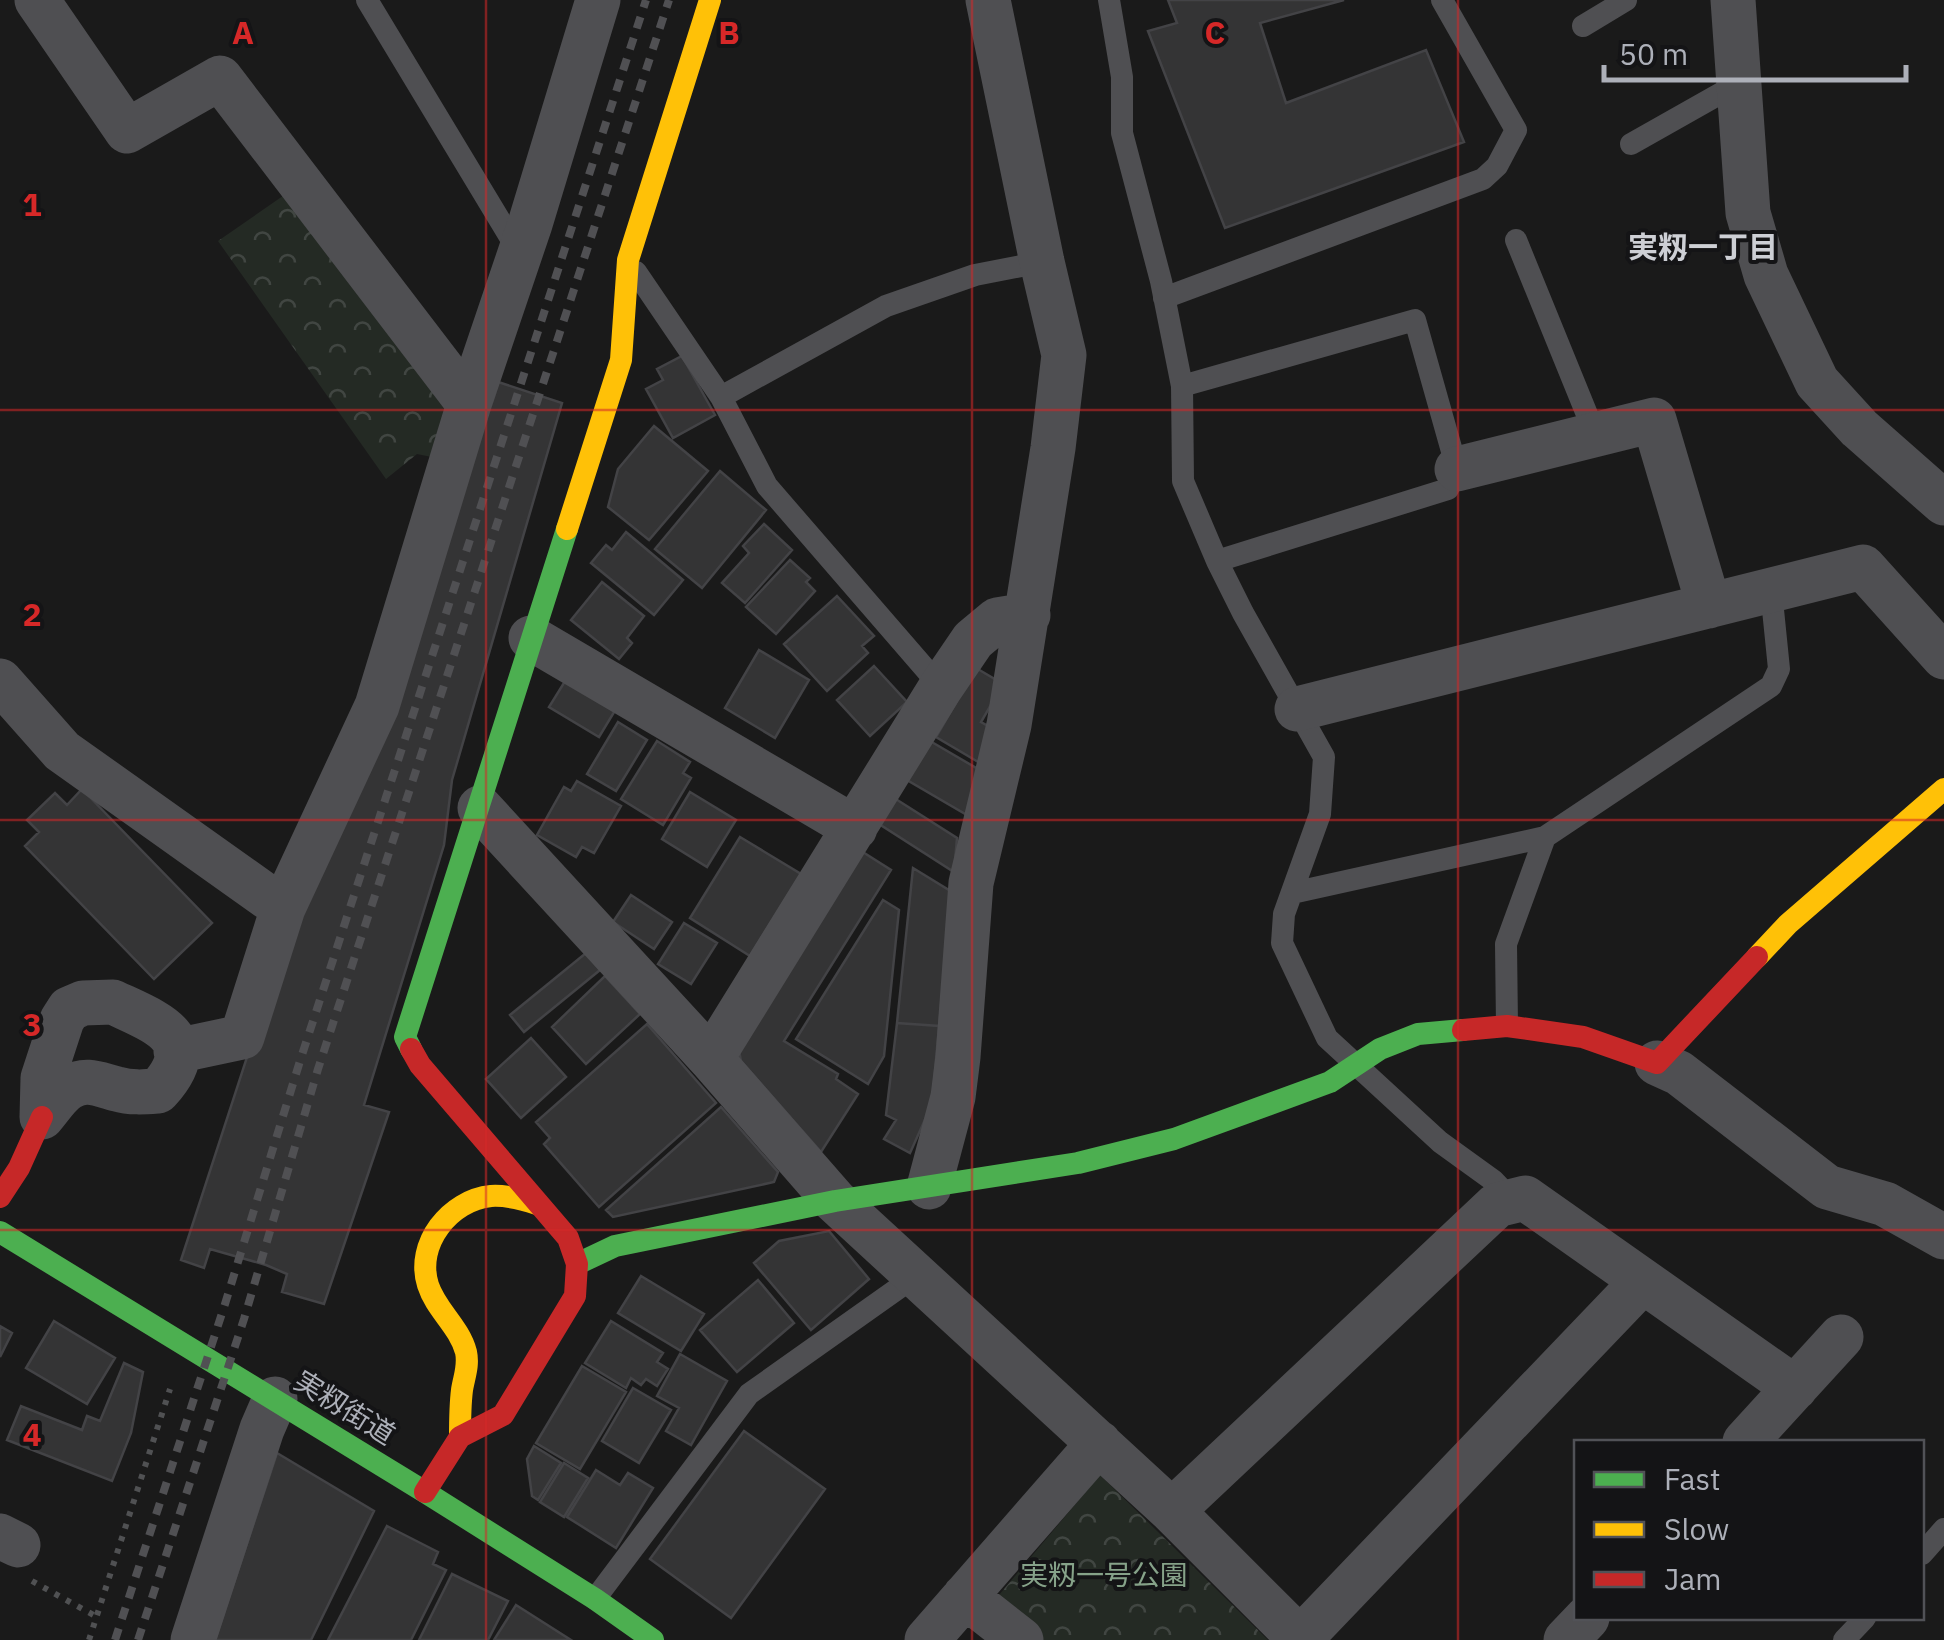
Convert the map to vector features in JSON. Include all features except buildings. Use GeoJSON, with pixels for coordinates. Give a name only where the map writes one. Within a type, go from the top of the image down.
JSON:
{"type":"FeatureCollection","features":[{"type":"Feature","properties":{"kind":"street"},"geometry":{"type":"LineString","coordinates":[[37,0],[127,131],[220,78],[469,404]]}},
{"type":"Feature","properties":{"kind":"street"},"geometry":{"type":"LineString","coordinates":[[425,1492],[460,1437],[503,1414],[575,1296],[577,1264],[568,1238],[420,1065],[405,1038],[621,360],[628,260],[710,0]]}},
{"type":"Feature","properties":{"kind":"street"},"geometry":{"type":"LineString","coordinates":[[929,1187],[952,1098],[971,883],[1001,765],[1028,615],[1064,355],[988,0]]}},
{"type":"Feature","properties":{"kind":"street"},"geometry":{"type":"LineString","coordinates":[[1733,0],[1748,213],[1766,275],[1817,382],[1858,428],[1944,503]]}},
{"type":"Feature","properties":{"kind":"street"},"geometry":{"type":"LineString","coordinates":[[176,1051],[242,1037],[283,908],[377,706],[520,252],[590,5]]}},
{"type":"Feature","properties":{"kind":"street"},"geometry":{"type":"LineString","coordinates":[[1456,469],[1654,420],[1710,606]]}},
{"type":"Feature","properties":{"kind":"street"},"geometry":{"type":"LineString","coordinates":[[1298,709],[1863,567],[1944,657]]}},
{"type":"Feature","properties":{"kind":"street"},"geometry":{"type":"LineString","coordinates":[[711,1059],[973,640],[998,620],[1028,615]]}},
{"type":"Feature","properties":{"kind":"street"},"geometry":{"type":"LineString","coordinates":[[531,638],[856,828]]}},
{"type":"Feature","properties":{"kind":"street"},"geometry":{"type":"LineString","coordinates":[[0,681],[62,752],[283,908]]}},
{"type":"Feature","properties":{"kind":"street"},"geometry":{"type":"LineString","coordinates":[[1657,1062],[1788,924],[1944,789]]}},
{"type":"Feature","properties":{"kind":"street"},"geometry":{"type":"LineString","coordinates":[[480,808],[711,1059],[835,1201],[1172,1511],[1300,1639],[1642,1282]]}},
{"type":"Feature","properties":{"kind":"street"},"geometry":{"type":"LineString","coordinates":[[0,1197],[19,1168],[42,1117],[67,1088],[92,1081],[118,1090],[158,1091],[172,1076],[176,1042],[169,1031],[113,1002],[83,1003],[69,1010],[43,1078],[42,1117]]}},
{"type":"Feature","properties":{"kind":"street"},"geometry":{"type":"LineString","coordinates":[[577,1264],[615,1246],[835,1201],[1078,1163],[1174,1139],[1330,1082],[1380,1049],[1418,1034],[1508,1026],[1583,1037],[1657,1062],[1679,1073],[1827,1187],[1885,1204],[1944,1237]]}},
{"type":"Feature","properties":{"kind":"street"},"geometry":{"type":"LineString","coordinates":[[460,1437],[468,1362],[462,1339],[430,1292],[423,1268],[426,1249],[436,1229],[456,1210],[480,1197],[512,1195],[536,1204]]}},
{"type":"Feature","properties":{"kind":"street"},"geometry":{"type":"LineString","coordinates":[[1172,1511],[1497,1205],[1525,1198],[1794,1388]]}},
{"type":"Feature","properties":{"kind":"street","name":"実籾街道"},"geometry":{"type":"LineString","coordinates":[[0,1232],[425,1492],[625,1626]]}},
{"type":"Feature","properties":{"kind":"street"},"geometry":{"type":"LineString","coordinates":[[1747,1440],[1840,1338]]}},
{"type":"Feature","properties":{"kind":"street"},"geometry":{"type":"LineString","coordinates":[[193,1640],[275,1399]]}},
{"type":"Feature","properties":{"kind":"street"},"geometry":{"type":"LineString","coordinates":[[927,1640],[1098,1443]]}},
{"type":"Feature","properties":{"kind":"street"},"geometry":{"type":"LineString","coordinates":[[966,1596],[1021,1640]]}},
{"type":"Feature","properties":{"kind":"street"},"geometry":{"type":"LineString","coordinates":[[1566,1640],[1584,1620]]}},
{"type":"Feature","properties":{"kind":"lane"},"geometry":{"type":"LineString","coordinates":[[367,0],[520,252]]}},
{"type":"Feature","properties":{"kind":"lane"},"geometry":{"type":"LineString","coordinates":[[1110,0],[1122,77],[1122,133],[1182,386],[1183,481],[1243,613],[1324,757],[1320,814],[1284,914],[1282,942],[1327,1038],[1440,1142],[1494,1180],[1513,1201]]}},
{"type":"Feature","properties":{"kind":"lane"},"geometry":{"type":"LineString","coordinates":[[1164,298],[1482,179],[1497,166],[1516,130],[1442,0]]}},
{"type":"Feature","properties":{"kind":"lane"},"geometry":{"type":"LineString","coordinates":[[1583,26],[1626,0]]}},
{"type":"Feature","properties":{"kind":"lane"},"geometry":{"type":"LineString","coordinates":[[1632,144],[1738,83]]}},
{"type":"Feature","properties":{"kind":"lane"},"geometry":{"type":"LineString","coordinates":[[1516,240],[1595,434]]}},
{"type":"Feature","properties":{"kind":"lane"},"geometry":{"type":"LineString","coordinates":[[628,260],[721,397],[767,486],[941,687]]}},
{"type":"Feature","properties":{"kind":"lane"},"geometry":{"type":"LineString","coordinates":[[721,397],[886,306],[975,275],[1042,262]]}},
{"type":"Feature","properties":{"kind":"lane"},"geometry":{"type":"LineString","coordinates":[[1182,386],[1415,320],[1456,469],[1448,489],[1216,560]]}},
{"type":"Feature","properties":{"kind":"lane"},"geometry":{"type":"LineString","coordinates":[[1292,893],[1546,837],[1771,686],[1779,669],[1771,590]]}},
{"type":"Feature","properties":{"kind":"lane"},"geometry":{"type":"LineString","coordinates":[[1508,1026],[1506,944],[1546,837]]}},
{"type":"Feature","properties":{"kind":"lane"},"geometry":{"type":"LineString","coordinates":[[625,1626],[750,1394],[917,1275]]}},
{"type":"Feature","properties":{"kind":"lane"},"geometry":{"type":"LineString","coordinates":[[1924,1552],[1944,1529]]}},
{"type":"Feature","properties":{"kind":"lane"},"geometry":{"type":"LineString","coordinates":[[1844,1640],[1862,1620]]}},
{"type":"Feature","properties":{"kind":"path"},"geometry":{"type":"LineString","coordinates":[[90,1640],[175,1374]]}},
{"type":"Feature","properties":{"kind":"path"},"geometry":{"type":"LineString","coordinates":[[9,1540],[4,1566],[97,1617]]}},
{"type":"Feature","properties":{"kind":"green space"},"geometry":{"type":"Polygon","coordinates":[[[293,189],[458,407],[442,459],[417,454],[386,479],[218,241],[293,189]]]}},
{"type":"Feature","properties":{"kind":"green space","name":"実籾一号公園"},"geometry":{"type":"Polygon","coordinates":[[[1100,1475],[1268,1640],[1043,1640],[994,1601],[1100,1475]]]}},
{"type":"Feature","properties":{"kind":"railway"},"geometry":{"type":"LineString","coordinates":[[115,1640],[646,0]]}},
{"type":"Feature","properties":{"kind":"railway"},"geometry":{"type":"LineString","coordinates":[[138,1640],[244,1319],[318,1069],[669,0]]}},
{"type":"Feature","properties":{"kind":"traffic: fast"},"geometry":{"type":"LineString","coordinates":[[411,1049],[405,1037],[567,529]]}},
{"type":"Feature","properties":{"kind":"traffic: fast"},"geometry":{"type":"LineString","coordinates":[[577,1264],[615,1246],[835,1201],[1078,1163],[1174,1139],[1330,1082],[1380,1049],[1418,1034],[1463,1030]]}},
{"type":"Feature","properties":{"kind":"traffic: fast"},"geometry":{"type":"LineString","coordinates":[[0,1232],[425,1492],[653,1640]]}},
{"type":"Feature","properties":{"kind":"traffic: slow"},"geometry":{"type":"LineString","coordinates":[[567,529],[621,360],[628,260],[710,0]]}},
{"type":"Feature","properties":{"kind":"traffic: slow"},"geometry":{"type":"LineString","coordinates":[[1757,957],[1788,924],[1944,789]]}},
{"type":"Feature","properties":{"kind":"traffic: slow"},"geometry":{"type":"LineString","coordinates":[[460,1437],[466,1352],[428,1285],[425,1270],[431,1240],[450,1215],[476,1199],[503,1196],[537,1204]]}},
{"type":"Feature","properties":{"kind":"traffic: jam"},"geometry":{"type":"LineString","coordinates":[[1463,1030],[1507,1026],[1583,1037],[1657,1063],[1757,957]]}},
{"type":"Feature","properties":{"kind":"traffic: jam"},"geometry":{"type":"LineString","coordinates":[[411,1049],[420,1065],[568,1238],[577,1264],[575,1296],[503,1415],[460,1437],[425,1492]]}},
{"type":"Feature","properties":{"kind":"traffic: jam"},"geometry":{"type":"LineString","coordinates":[[0,1197],[19,1168],[42,1117]]}},
{"type":"Feature","properties":{"kind":"district","name":"実籾一丁目"},"geometry":{"type":"Point","coordinates":[1703,246]}}]}
